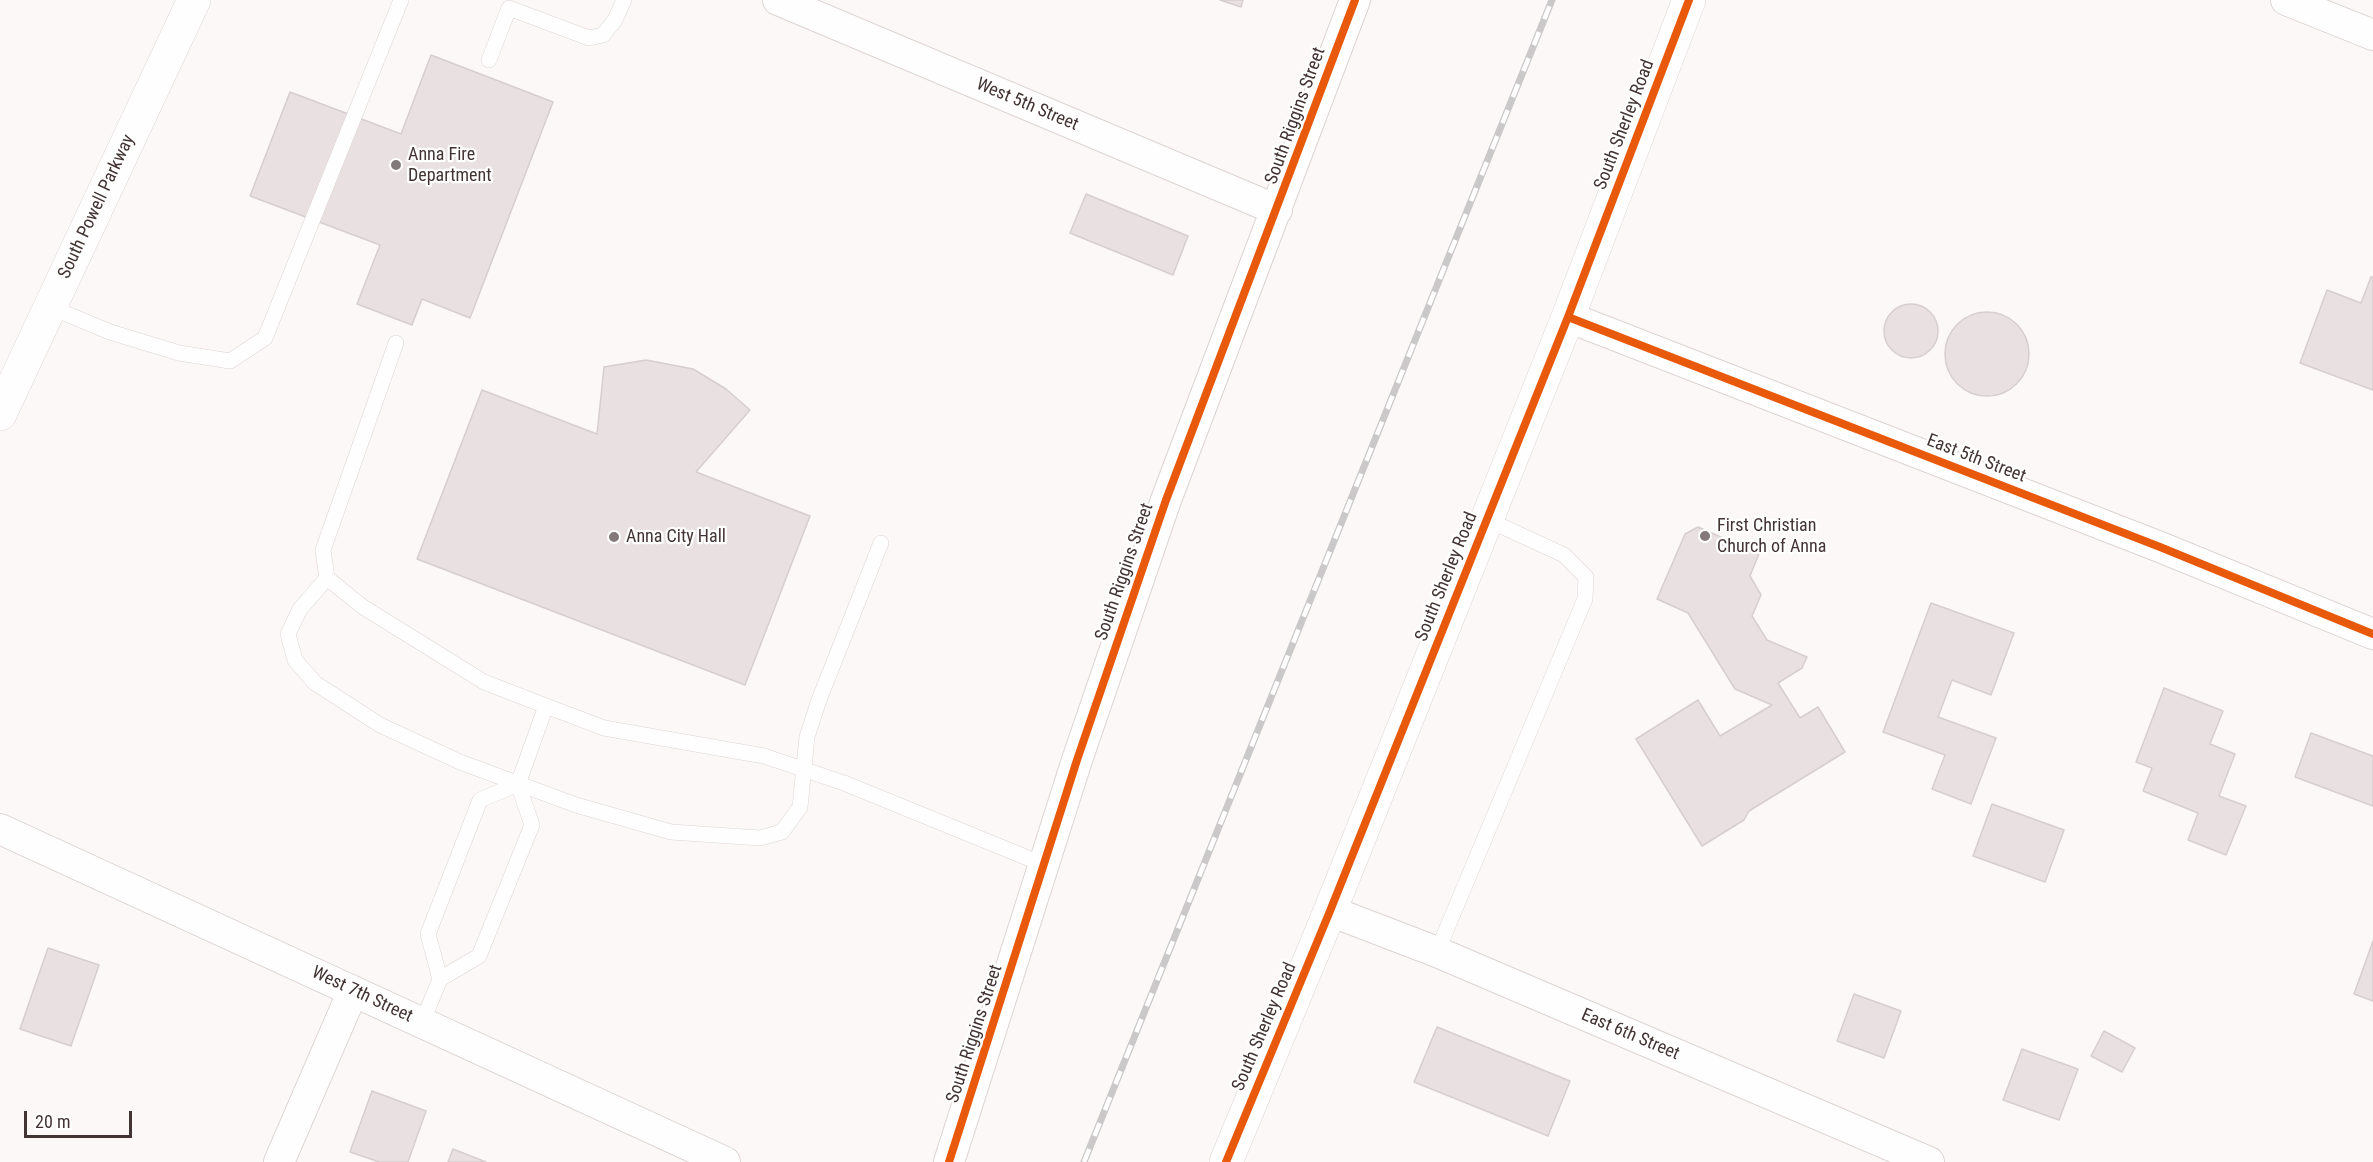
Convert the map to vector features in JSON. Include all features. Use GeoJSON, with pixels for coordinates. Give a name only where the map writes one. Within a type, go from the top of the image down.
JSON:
{"type":"FeatureCollection","features":[{"type":"Feature","properties":{"kind":"street","name":"South Powell Parkway"},"geometry":{"type":"LineString","coordinates":[[0,414],[194,0]]}},
{"type":"Feature","properties":{"kind":"street","name":"South Riggins Street"},"geometry":{"type":"LineString","coordinates":[[949,1162],[1077,760],[1166,500],[1355,0]]}},
{"type":"Feature","properties":{"kind":"street","name":"South Sherley Road"},"geometry":{"type":"LineString","coordinates":[[1226,1162],[1330,911],[1568,316],[1689,0]]}},
{"type":"Feature","properties":{"kind":"street"},"geometry":{"type":"LineString","coordinates":[[2286,0],[2373,34]]}},
{"type":"Feature","properties":{"kind":"street","name":"West 5th Street"},"geometry":{"type":"LineString","coordinates":[[786,2],[1277,210]]}},
{"type":"Feature","properties":{"kind":"street","name":"East 5th Street"},"geometry":{"type":"LineString","coordinates":[[1568,316],[2160,547],[2373,634]]}},
{"type":"Feature","properties":{"kind":"street","name":"West 7th Street"},"geometry":{"type":"LineString","coordinates":[[0,829],[725,1162]]}},
{"type":"Feature","properties":{"kind":"street","name":"East 6th Street"},"geometry":{"type":"LineString","coordinates":[[1330,911],[1437,952],[1929,1162]]}},
{"type":"Feature","properties":{"kind":"street"},"geometry":{"type":"LineString","coordinates":[[279,1162],[353,991]]}},
{"type":"Feature","properties":{"kind":"lane"},"geometry":{"type":"LineString","coordinates":[[50,307],[110,332],[179,354],[230,361],[265,338],[401,0]]}},
{"type":"Feature","properties":{"kind":"lane"},"geometry":{"type":"LineString","coordinates":[[489,60],[509,8],[590,38],[603,36],[615,20],[624,0]]}},
{"type":"Feature","properties":{"kind":"lane"},"geometry":{"type":"LineString","coordinates":[[396,343],[323,550],[327,578],[363,607],[484,682],[604,728],[764,756],[844,783],[1045,864]]}},
{"type":"Feature","properties":{"kind":"lane"},"geometry":{"type":"LineString","coordinates":[[1437,952],[1586,599],[1586,577],[1564,555],[1486,519]]}},
{"type":"Feature","properties":{"kind":"lane"},"geometry":{"type":"LineString","coordinates":[[327,578],[300,609],[288,634],[295,660],[315,682],[380,724],[460,762],[576,805],[671,832],[760,838],[782,832],[800,807],[807,737],[819,700],[881,543]]}},
{"type":"Feature","properties":{"kind":"lane"},"geometry":{"type":"LineString","coordinates":[[422,1023],[440,980],[479,956],[532,825],[518,784],[546,706]]}},
{"type":"Feature","properties":{"kind":"lane"},"geometry":{"type":"LineString","coordinates":[[440,980],[428,934],[480,800],[518,784]]}},
{"type":"Feature","properties":{"kind":"building"},"geometry":{"type":"Polygon","coordinates":[[[1220,0],[1243,0],[1241,7],[1220,0]]]}},
{"type":"Feature","properties":{"kind":"building","name":"Anna Fire Department"},"geometry":{"type":"Polygon","coordinates":[[[431,55],[553,102],[470,318],[422,299],[412,325],[357,304],[380,245],[250,196],[290,92],[401,134],[431,55]]]}},
{"type":"Feature","properties":{"kind":"building"},"geometry":{"type":"Polygon","coordinates":[[[1086,194],[1188,236],[1173,275],[1070,233],[1086,194]]]}},
{"type":"Feature","properties":{"kind":"building"},"geometry":{"type":"Polygon","coordinates":[[[2371,277],[2373,277],[2373,390],[2300,363],[2327,290],[2361,303],[2371,277]]]}},
{"type":"Feature","properties":{"kind":"building"},"geometry":{"type":"Polygon","coordinates":[[[1906,304],[1916,304],[1926,308],[1934,316],[1938,331],[1934,346],[1926,354],[1916,358],[1906,358],[1896,354],[1888,346],[1884,336],[1884,326],[1888,316],[1896,308],[1906,304]]]}},
{"type":"Feature","properties":{"kind":"building"},"geometry":{"type":"Polygon","coordinates":[[[1987,312],[2003,315],[2017,324],[2026,338],[2029,354],[2026,370],[2017,384],[2003,393],[1987,396],[1971,393],[1957,384],[1948,370],[1945,354],[1948,338],[1957,324],[1971,315],[1987,312]]]}},
{"type":"Feature","properties":{"kind":"building","name":"Anna City Hall"},"geometry":{"type":"Polygon","coordinates":[[[646,360],[693,369],[726,389],[750,410],[696,472],[810,516],[745,685],[417,559],[482,390],[597,434],[604,367],[646,360]]]}},
{"type":"Feature","properties":{"kind":"building"},"geometry":{"type":"Polygon","coordinates":[[[1698,527],[1759,554],[1750,576],[1761,595],[1752,616],[1767,640],[1807,657],[1802,668],[1778,683],[1800,718],[1818,707],[1845,752],[1749,811],[1744,820],[1702,846],[1636,739],[1698,700],[1720,736],[1772,705],[1735,689],[1688,613],[1657,599],[1685,534],[1698,527]]]}},
{"type":"Feature","properties":{"kind":"building"},"geometry":{"type":"Polygon","coordinates":[[[1931,603],[2014,633],[1991,695],[1952,680],[1938,717],[1996,738],[1971,804],[1932,789],[1945,755],[1883,732],[1931,603]]]}},
{"type":"Feature","properties":{"kind":"building"},"geometry":{"type":"Polygon","coordinates":[[[2164,688],[2223,711],[2210,744],[2235,754],[2219,796],[2246,806],[2226,855],[2188,840],[2198,813],[2143,791],[2152,768],[2136,762],[2164,688]]]}},
{"type":"Feature","properties":{"kind":"building"},"geometry":{"type":"Polygon","coordinates":[[[2311,733],[2373,756],[2373,806],[2295,777],[2311,733]]]}},
{"type":"Feature","properties":{"kind":"building"},"geometry":{"type":"Polygon","coordinates":[[[1992,804],[2064,830],[2045,882],[1973,856],[1992,804]]]}},
{"type":"Feature","properties":{"kind":"building"},"geometry":{"type":"Polygon","coordinates":[[[2373,941],[2373,1001],[2354,994],[2373,941]]]}},
{"type":"Feature","properties":{"kind":"building"},"geometry":{"type":"Polygon","coordinates":[[[48,948],[99,965],[71,1046],[20,1029],[48,948]]]}},
{"type":"Feature","properties":{"kind":"building"},"geometry":{"type":"Polygon","coordinates":[[[1854,994],[1901,1011],[1884,1058],[1837,1041],[1854,994]]]}},
{"type":"Feature","properties":{"kind":"building"},"geometry":{"type":"Polygon","coordinates":[[[1437,1027],[1570,1081],[1548,1136],[1414,1082],[1437,1027]]]}},
{"type":"Feature","properties":{"kind":"building"},"geometry":{"type":"Polygon","coordinates":[[[2104,1031],[2135,1048],[2122,1072],[2091,1056],[2104,1031]]]}},
{"type":"Feature","properties":{"kind":"building"},"geometry":{"type":"Polygon","coordinates":[[[2022,1049],[2078,1069],[2059,1120],[2003,1100],[2022,1049]]]}},
{"type":"Feature","properties":{"kind":"building"},"geometry":{"type":"Polygon","coordinates":[[[372,1091],[426,1111],[408,1162],[379,1162],[350,1152],[372,1091]]]}},
{"type":"Feature","properties":{"kind":"building"},"geometry":{"type":"Polygon","coordinates":[[[453,1149],[486,1162],[448,1162],[453,1149]]]}},
{"type":"Feature","properties":{"kind":"railway"},"geometry":{"type":"LineString","coordinates":[[1084,1162],[1552,0]]}},
{"type":"Feature","properties":{"kind":"cycle path"},"geometry":{"type":"LineString","coordinates":[[949,1162],[1077,760],[1166,500],[1355,0]]}},
{"type":"Feature","properties":{"kind":"cycle path"},"geometry":{"type":"LineString","coordinates":[[1226,1162],[1330,911],[1568,317],[1689,0]]}},
{"type":"Feature","properties":{"kind":"cycle path"},"geometry":{"type":"LineString","coordinates":[[1568,317],[2160,547],[2373,634]]}},
{"type":"Feature","properties":{"kind":"place","name":"Anna Fire Department"},"geometry":{"type":"Point","coordinates":[396,165]}},
{"type":"Feature","properties":{"kind":"place","name":"First Christian Church of Anna"},"geometry":{"type":"Point","coordinates":[1705,536]}},
{"type":"Feature","properties":{"kind":"place","name":"Anna City Hall"},"geometry":{"type":"Point","coordinates":[614,537]}}]}
